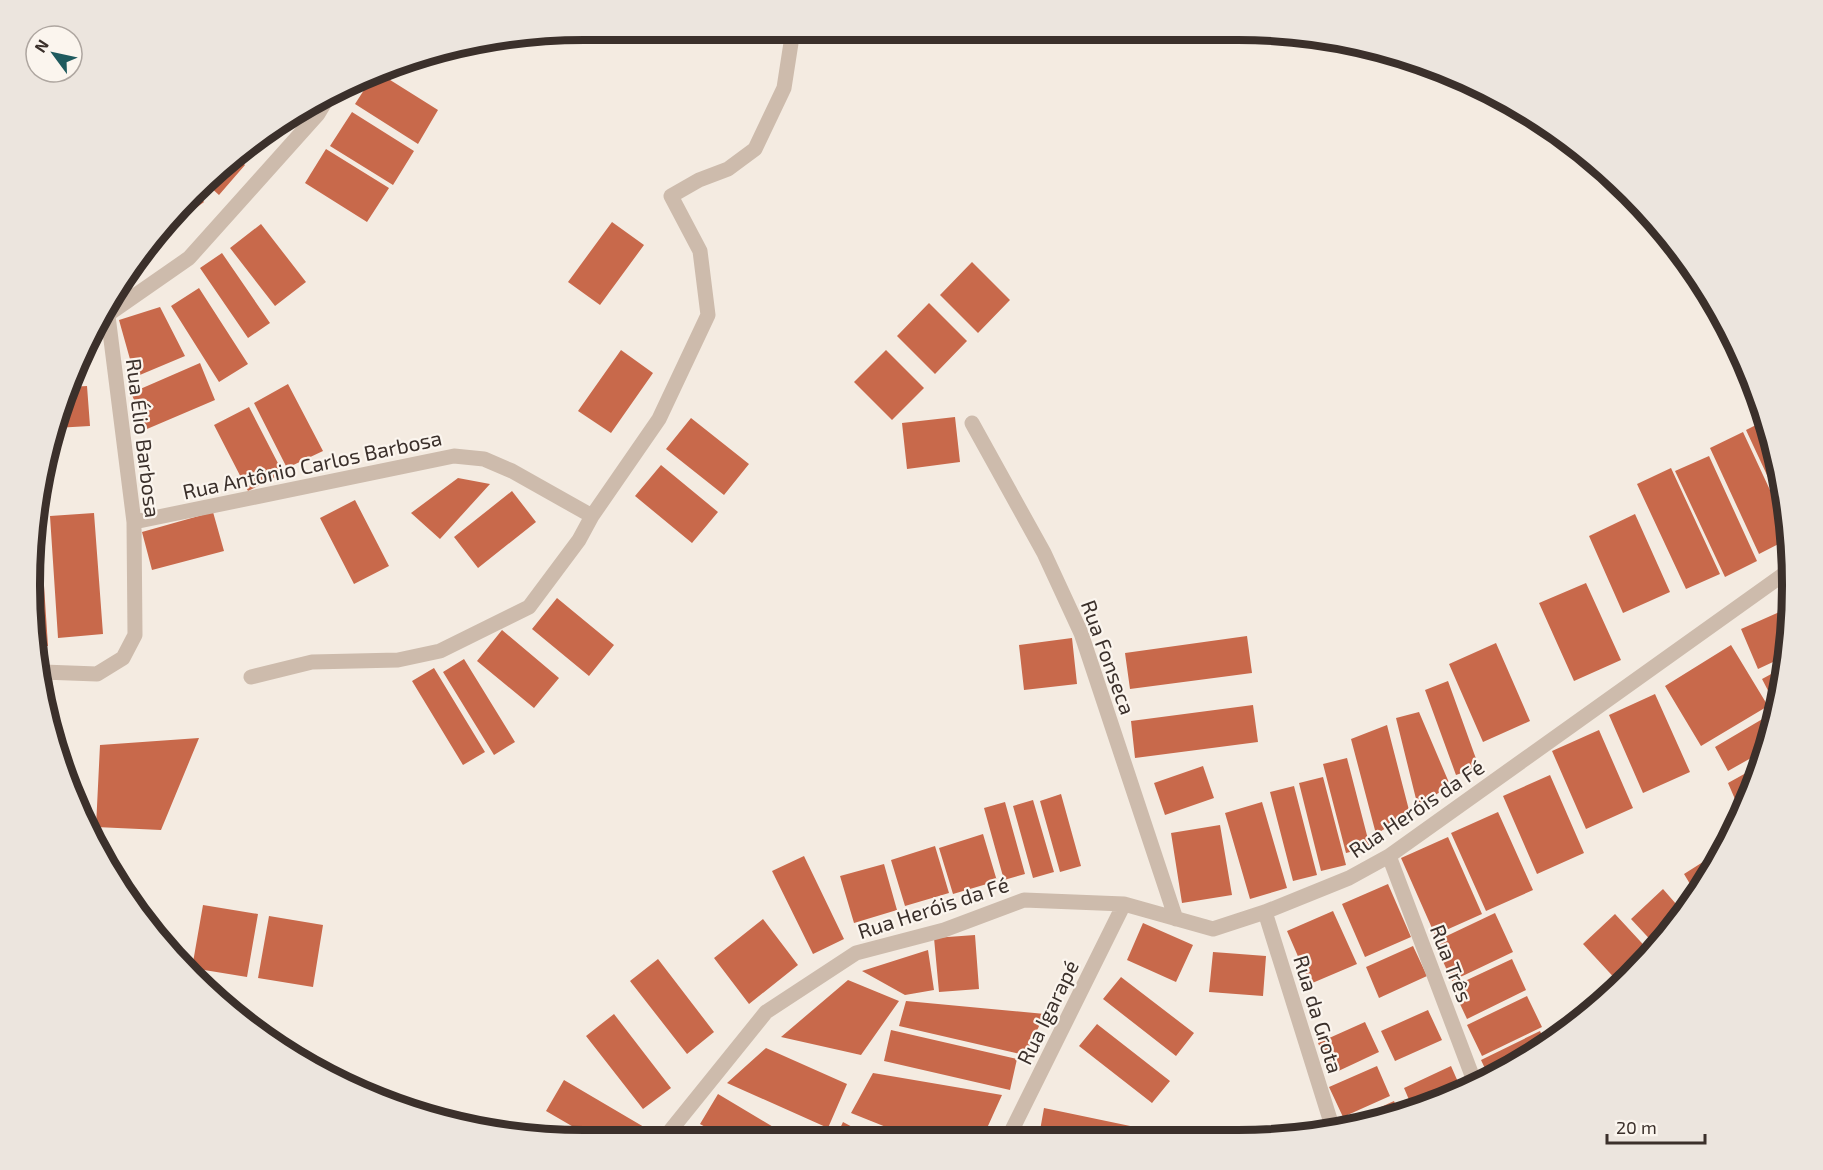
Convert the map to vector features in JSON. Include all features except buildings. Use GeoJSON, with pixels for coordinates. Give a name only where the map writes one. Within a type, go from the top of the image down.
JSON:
{"type":"FeatureCollection","features":[{"type":"Feature","properties":{"kind":"street"},"geometry":{"type":"LineString","coordinates":[[251,677],[312,662],[398,660],[440,651],[528,607],[579,540],[592,516],[659,419],[708,315],[700,251],[671,196],[699,180],[728,169],[755,149],[784,88],[790,44]]}},
{"type":"Feature","properties":{"kind":"street"},"geometry":{"type":"LineString","coordinates":[[114,311],[189,258],[321,109]]}},
{"type":"Feature","properties":{"kind":"street","name":"Rua Élio Barbosa"},"geometry":{"type":"LineString","coordinates":[[48,672],[97,674],[123,658],[135,635],[134,522],[110,320]]}},
{"type":"Feature","properties":{"kind":"street","name":"Rua Fonseca"},"geometry":{"type":"LineString","coordinates":[[972,423],[1044,553],[1081,633],[1176,919]]}},
{"type":"Feature","properties":{"kind":"street","name":"Rua Antônio Carlos Barbosa"},"geometry":{"type":"LineString","coordinates":[[134,522],[454,456],[484,459],[592,516]]}},
{"type":"Feature","properties":{"kind":"street","name":"Rua Heróis da Fé"},"geometry":{"type":"LineString","coordinates":[[671,1130],[765,1012],[856,953],[944,930],[1024,900],[1124,904],[1213,929],[1265,912],[1349,878],[1389,856],[1782,576]]}},
{"type":"Feature","properties":{"kind":"street","name":"Rua Três"},"geometry":{"type":"LineString","coordinates":[[1389,856],[1472,1076]]}},
{"type":"Feature","properties":{"kind":"street","name":"Rua Igarapé"},"geometry":{"type":"LineString","coordinates":[[1012,1130],[1124,904]]}},
{"type":"Feature","properties":{"kind":"street","name":"Rua da Grota"},"geometry":{"type":"LineString","coordinates":[[1265,912],[1331,1121]]}}]}
